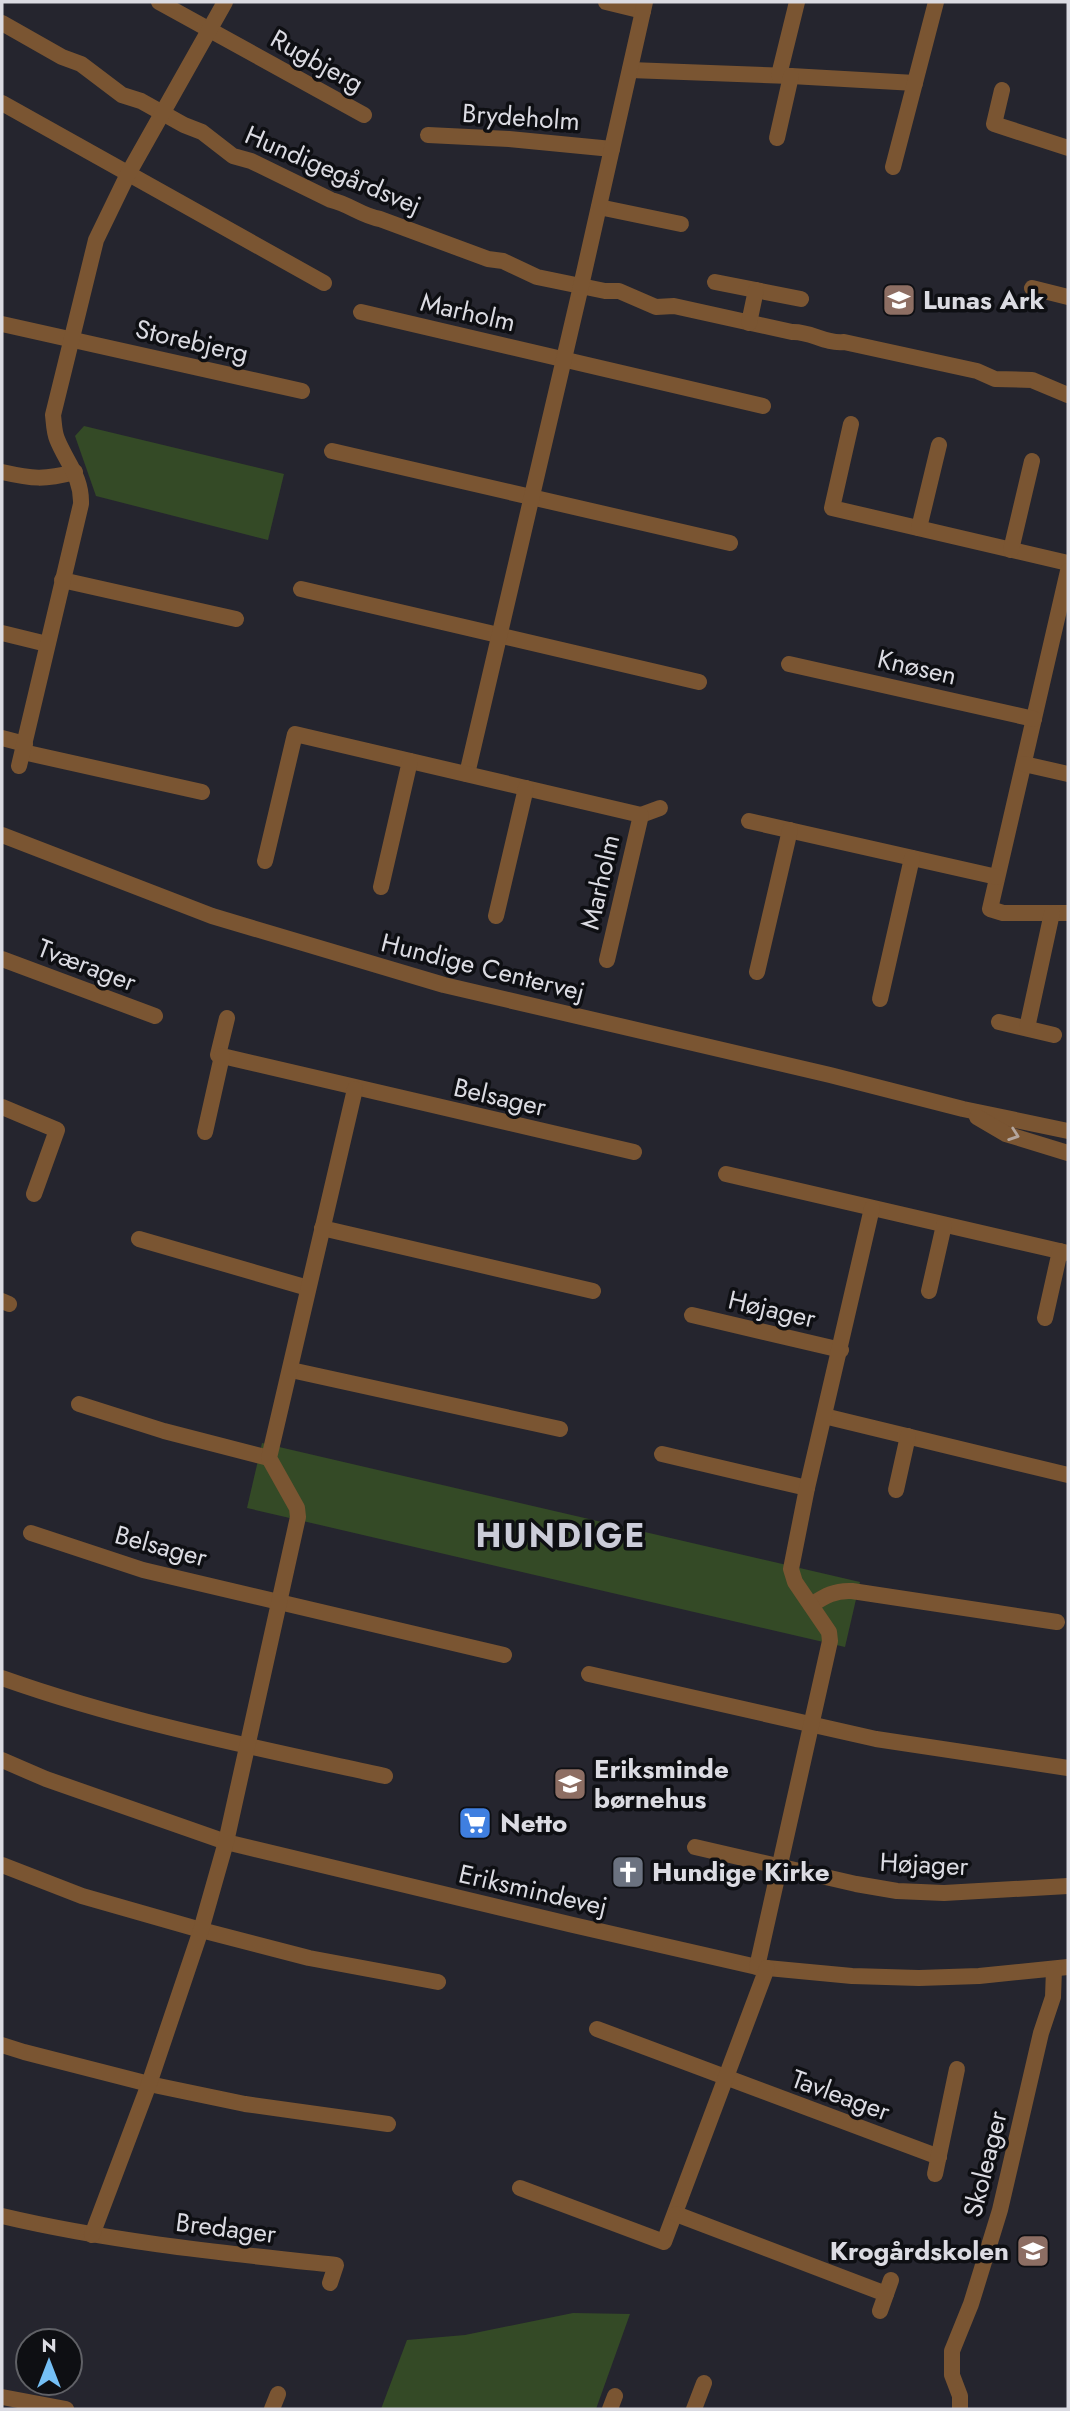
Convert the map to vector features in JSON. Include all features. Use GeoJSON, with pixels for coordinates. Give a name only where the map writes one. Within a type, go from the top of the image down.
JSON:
{"type":"FeatureCollection","features":[{"type":"Feature","properties":{"kind":"street","name":"Rugbjerg"},"geometry":{"type":"LineString","coordinates":[[159,2],[363,115]]}},
{"type":"Feature","properties":{"kind":"street"},"geometry":{"type":"LineString","coordinates":[[22,754],[81,503],[81,490],[75,472],[56,438],[53,415],[96,240],[128,174],[225,2]]}},
{"type":"Feature","properties":{"kind":"street","name":"Brydeholm"},"geometry":{"type":"LineString","coordinates":[[581,286],[644,6],[606,2]]}},
{"type":"Feature","properties":{"kind":"street"},"geometry":{"type":"LineString","coordinates":[[777,138],[797,2]]}},
{"type":"Feature","properties":{"kind":"street"},"geometry":{"type":"LineString","coordinates":[[893,167],[936,2]]}},
{"type":"Feature","properties":{"kind":"street","name":"Hundigegårdsvej"},"geometry":{"type":"LineString","coordinates":[[2,23],[62,57],[81,64],[122,95],[141,101],[202,132],[233,156],[331,200],[343,202],[366,216],[488,259],[503,261],[537,277],[605,291],[619,291],[656,307],[674,306],[792,332],[804,331],[830,343],[844,342],[977,372],[995,379],[1032,380],[1068,395]]}},
{"type":"Feature","properties":{"kind":"street"},"geometry":{"type":"LineString","coordinates":[[630,70],[915,83]]}},
{"type":"Feature","properties":{"kind":"street"},"geometry":{"type":"LineString","coordinates":[[1002,90],[994,124],[1068,148]]}},
{"type":"Feature","properties":{"kind":"street"},"geometry":{"type":"LineString","coordinates":[[4,110],[128,174],[324,284]]}},
{"type":"Feature","properties":{"kind":"street","name":"Brydeholm"},"geometry":{"type":"LineString","coordinates":[[428,135],[509,139],[612,149]]}},
{"type":"Feature","properties":{"kind":"street"},"geometry":{"type":"LineString","coordinates":[[599,207],[681,224]]}},
{"type":"Feature","properties":{"kind":"street"},"geometry":{"type":"LineString","coordinates":[[715,282],[800,299]]}},
{"type":"Feature","properties":{"kind":"street"},"geometry":{"type":"LineString","coordinates":[[467,774],[581,286]]}},
{"type":"Feature","properties":{"kind":"street"},"geometry":{"type":"LineString","coordinates":[[1032,288],[1068,297]]}},
{"type":"Feature","properties":{"kind":"street"},"geometry":{"type":"LineString","coordinates":[[749,323],[756,290]]}},
{"type":"Feature","properties":{"kind":"street","name":"Marholm"},"geometry":{"type":"LineString","coordinates":[[361,313],[763,406]]}},
{"type":"Feature","properties":{"kind":"street","name":"Storebjerg"},"geometry":{"type":"LineString","coordinates":[[2,324],[302,391]]}},
{"type":"Feature","properties":{"kind":"street"},"geometry":{"type":"LineString","coordinates":[[851,424],[832,508],[1068,563]]}},
{"type":"Feature","properties":{"kind":"street"},"geometry":{"type":"LineString","coordinates":[[919,528],[939,444]]}},
{"type":"Feature","properties":{"kind":"street"},"geometry":{"type":"LineString","coordinates":[[332,451],[730,543]]}},
{"type":"Feature","properties":{"kind":"street"},"geometry":{"type":"LineString","coordinates":[[1011,550],[1032,461]]}},
{"type":"Feature","properties":{"kind":"street"},"geometry":{"type":"LineString","coordinates":[[2,472],[31,479],[47,479],[75,472]]}},
{"type":"Feature","properties":{"kind":"street"},"geometry":{"type":"LineString","coordinates":[[1027,1028],[1060,913],[1003,913],[990,909],[1034,719],[1063,622],[1068,571]]}},
{"type":"Feature","properties":{"kind":"street"},"geometry":{"type":"LineString","coordinates":[[62,580],[236,619]]}},
{"type":"Feature","properties":{"kind":"street"},"geometry":{"type":"LineString","coordinates":[[301,589],[699,682]]}},
{"type":"Feature","properties":{"kind":"street"},"geometry":{"type":"LineString","coordinates":[[2,634],[47,644]]}},
{"type":"Feature","properties":{"kind":"street","name":"Knøsen"},"geometry":{"type":"LineString","coordinates":[[789,664],[1034,719]]}},
{"type":"Feature","properties":{"kind":"street","name":"Marholm"},"geometry":{"type":"LineString","coordinates":[[265,862],[289,728],[410,761],[641,815],[660,808]]}},
{"type":"Feature","properties":{"kind":"street"},"geometry":{"type":"LineString","coordinates":[[2,738],[22,754],[202,792]]}},
{"type":"Feature","properties":{"kind":"street"},"geometry":{"type":"LineString","coordinates":[[381,887],[410,761]]}},
{"type":"Feature","properties":{"kind":"street"},"geometry":{"type":"LineString","coordinates":[[1024,764],[1068,774]]}},
{"type":"Feature","properties":{"kind":"street"},"geometry":{"type":"LineString","coordinates":[[496,916],[526,788]]}},
{"type":"Feature","properties":{"kind":"street","name":"Marholm"},"geometry":{"type":"LineString","coordinates":[[607,960],[641,815]]}},
{"type":"Feature","properties":{"kind":"street"},"geometry":{"type":"LineString","coordinates":[[749,821],[997,877]]}},
{"type":"Feature","properties":{"kind":"street"},"geometry":{"type":"LineString","coordinates":[[757,972],[790,830]]}},
{"type":"Feature","properties":{"kind":"street","name":"Hundige Centervej"},"geometry":{"type":"LineString","coordinates":[[2,835],[212,916],[444,985],[830,1074],[963,1109],[1068,1131]]}},
{"type":"Feature","properties":{"kind":"street"},"geometry":{"type":"LineString","coordinates":[[880,999],[912,858]]}},
{"type":"Feature","properties":{"kind":"street","name":"Tværager"},"geometry":{"type":"LineString","coordinates":[[2,959],[155,1016]]}},
{"type":"Feature","properties":{"kind":"street"},"geometry":{"type":"LineString","coordinates":[[205,1132],[222,1056],[218,1055],[227,1018]]}},
{"type":"Feature","properties":{"kind":"street"},"geometry":{"type":"LineString","coordinates":[[999,1022],[1054,1035]]}},
{"type":"Feature","properties":{"kind":"street","name":"Belsager"},"geometry":{"type":"LineString","coordinates":[[222,1056],[634,1153]]}},
{"type":"Feature","properties":{"kind":"street"},"geometry":{"type":"LineString","coordinates":[[92,2235],[149,2084],[201,1930],[226,1842],[298,1517],[297,1508],[270,1458],[292,1370],[307,1288],[355,1089]]}},
{"type":"Feature","properties":{"kind":"street"},"geometry":{"type":"LineString","coordinates":[[2,1107],[57,1130],[34,1194]]}},
{"type":"Feature","properties":{"kind":"street","name":"Hundige Centervej"},"geometry":{"type":"LineString","coordinates":[[963,1109],[1006,1134],[1068,1153]]}},
{"type":"Feature","properties":{"kind":"street"},"geometry":{"type":"LineString","coordinates":[[726,1174],[1064,1252],[1045,1318]]}},
{"type":"Feature","properties":{"kind":"street","name":"Højager"},"geometry":{"type":"LineString","coordinates":[[762,1967],[779,1866],[831,1637],[795,1582],[791,1569],[807,1488],[872,1208]]}},
{"type":"Feature","properties":{"kind":"street"},"geometry":{"type":"LineString","coordinates":[[929,1291],[944,1225]]}},
{"type":"Feature","properties":{"kind":"street"},"geometry":{"type":"LineString","coordinates":[[322,1228],[593,1290]]}},
{"type":"Feature","properties":{"kind":"street"},"geometry":{"type":"LineString","coordinates":[[139,1239],[307,1288]]}},
{"type":"Feature","properties":{"kind":"street","name":"Højager"},"geometry":{"type":"LineString","coordinates":[[692,1315],[841,1350]]}},
{"type":"Feature","properties":{"kind":"street"},"geometry":{"type":"LineString","coordinates":[[292,1370],[561,1429]]}},
{"type":"Feature","properties":{"kind":"street"},"geometry":{"type":"LineString","coordinates":[[79,1404],[164,1431],[270,1458]]}},
{"type":"Feature","properties":{"kind":"street"},"geometry":{"type":"LineString","coordinates":[[824,1416],[1068,1475]]}},
{"type":"Feature","properties":{"kind":"street"},"geometry":{"type":"LineString","coordinates":[[896,1490],[908,1436]]}},
{"type":"Feature","properties":{"kind":"street"},"geometry":{"type":"LineString","coordinates":[[662,1454],[807,1488]]}},
{"type":"Feature","properties":{"kind":"street","name":"Belsager"},"geometry":{"type":"LineString","coordinates":[[31,1533],[143,1570],[504,1655]]}},
{"type":"Feature","properties":{"kind":"street"},"geometry":{"type":"LineString","coordinates":[[811,1605],[840,1590],[1057,1622]]}},
{"type":"Feature","properties":{"kind":"street"},"geometry":{"type":"LineString","coordinates":[[589,1674],[876,1739],[1068,1768]]}},
{"type":"Feature","properties":{"kind":"street"},"geometry":{"type":"LineString","coordinates":[[2,1678],[84,1705],[386,1776]]}},
{"type":"Feature","properties":{"kind":"street","name":"Eriksmindevej"},"geometry":{"type":"LineString","coordinates":[[2,1760],[46,1779],[226,1842],[762,1967],[852,1976],[919,1978],[979,1976],[1061,1968]]}},
{"type":"Feature","properties":{"kind":"street","name":"Højager"},"geometry":{"type":"LineString","coordinates":[[695,1847],[897,1891],[944,1894],[1068,1886]]}},
{"type":"Feature","properties":{"kind":"street"},"geometry":{"type":"LineString","coordinates":[[2,1865],[82,1896],[201,1930],[309,1958],[438,1982]]}},
{"type":"Feature","properties":{"kind":"street"},"geometry":{"type":"LineString","coordinates":[[520,2188],[664,2242],[727,2079],[762,1967]]}},
{"type":"Feature","properties":{"kind":"street","name":"Skoleager"},"geometry":{"type":"LineString","coordinates":[[960,2409],[960,2396],[952,2375],[953,2351],[971,2304],[1000,2210],[1041,2034],[1061,1968]]}},
{"type":"Feature","properties":{"kind":"street","name":"Tavleager"},"geometry":{"type":"LineString","coordinates":[[597,2029],[939,2157]]}},
{"type":"Feature","properties":{"kind":"street"},"geometry":{"type":"LineString","coordinates":[[2,2045],[149,2084],[245,2104],[388,2124]]}},
{"type":"Feature","properties":{"kind":"street"},"geometry":{"type":"LineString","coordinates":[[935,2174],[957,2069]]}},
{"type":"Feature","properties":{"kind":"street"},"geometry":{"type":"LineString","coordinates":[[676,2214],[888,2287],[880,2311]]}},
{"type":"Feature","properties":{"kind":"street","name":"Bredager"},"geometry":{"type":"LineString","coordinates":[[2,2216],[92,2235],[194,2250],[336,2265],[330,2283]]}},
{"type":"Feature","properties":{"kind":"street"},"geometry":{"type":"LineString","coordinates":[[694,2409],[704,2383]]}},
{"type":"Feature","properties":{"kind":"street"},"geometry":{"type":"LineString","coordinates":[[10,2402],[66,2409]]}},
{"type":"Feature","properties":{"kind":"green space"},"geometry":{"type":"Polygon","coordinates":[[[84,426],[284,474],[268,540],[96,496],[75,436],[84,426]]]}},
{"type":"Feature","properties":{"kind":"green space"},"geometry":{"type":"Polygon","coordinates":[[[262,1443],[860,1582],[845,1647],[247,1508],[262,1443]]]}},
{"type":"Feature","properties":{"kind":"green space"},"geometry":{"type":"Polygon","coordinates":[[[573,2313],[630,2314],[596,2409],[381,2409],[407,2340],[465,2335],[573,2313]]]}},
{"type":"Feature","properties":{"kind":"place","name":"Lunas Ark"},"geometry":{"type":"Point","coordinates":[899,300]}},
{"type":"Feature","properties":{"kind":"place","name":"Eriksminde børnehus"},"geometry":{"type":"Point","coordinates":[570,1784]}},
{"type":"Feature","properties":{"kind":"place","name":"Netto"},"geometry":{"type":"Point","coordinates":[475,1823]}},
{"type":"Feature","properties":{"kind":"place","name":"Hundige Kirke"},"geometry":{"type":"Point","coordinates":[628,1872]}},
{"type":"Feature","properties":{"kind":"place","name":"Krogårdskolen"},"geometry":{"type":"Point","coordinates":[1033,2251]}},
{"type":"Feature","properties":{"kind":"district","name":"HUNDIGE"},"geometry":{"type":"Point","coordinates":[561,1535]}}]}
